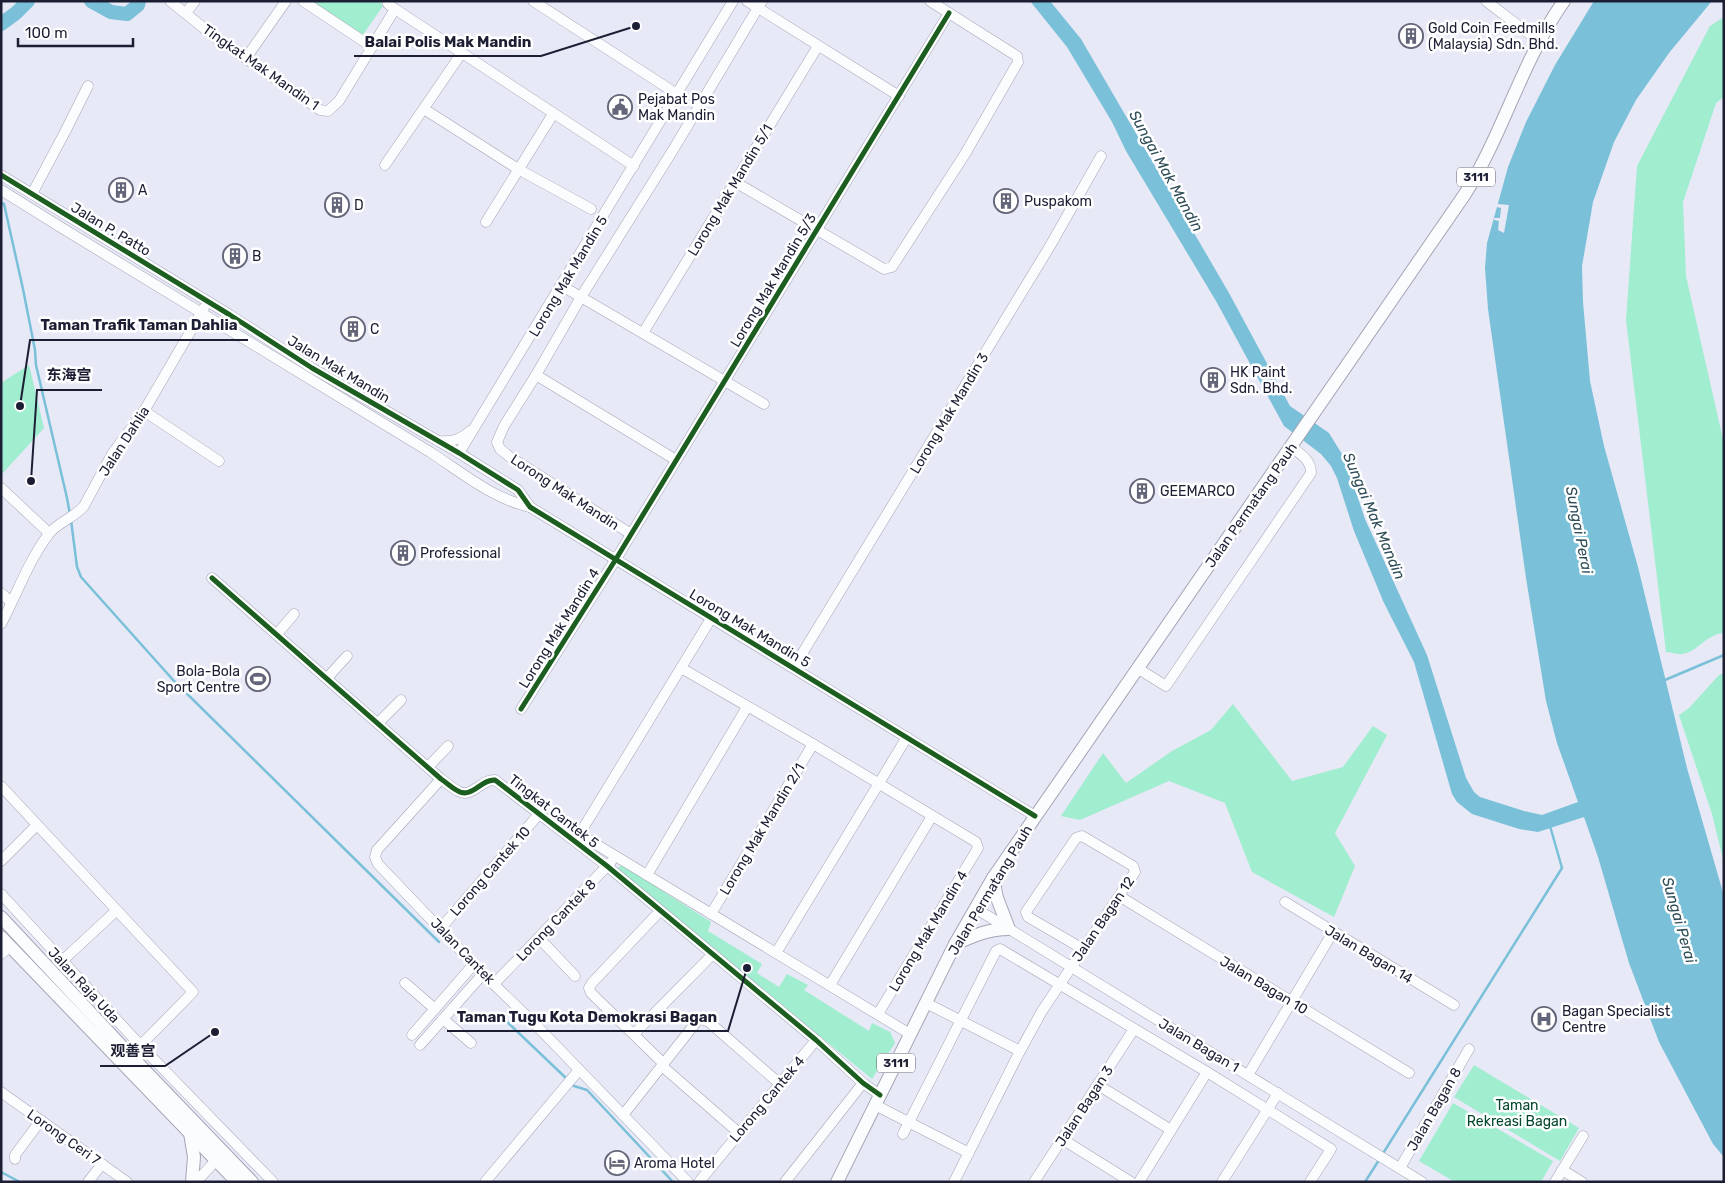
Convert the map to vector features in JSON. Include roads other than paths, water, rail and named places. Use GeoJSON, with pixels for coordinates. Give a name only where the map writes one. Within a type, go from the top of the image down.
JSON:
{"type":"FeatureCollection","features":[{"type":"Feature","properties":{"kind":"main road","name":"Jalan Permatang Pauh"},"geometry":{"type":"LineString","coordinates":[[837,1182],[955,944],[975,908],[1035,816],[1295,442],[1478,172],[1540,42],[1564,1]]}},
{"type":"Feature","properties":{"kind":"main road"},"geometry":{"type":"LineString","coordinates":[[955,944],[983,932],[1008,929],[997,898],[994,878]]}},
{"type":"Feature","properties":{"kind":"main road","name":"Jalan Raja Uda"},"geometry":{"type":"LineString","coordinates":[[1,917],[130,1055],[220,1156],[238,1182]]}},
{"type":"Feature","properties":{"kind":"main road","name":"Jalan Raja Uda"},"geometry":{"type":"LineString","coordinates":[[1,938],[6,951],[190,1133],[252,1182]]}},
{"type":"Feature","properties":{"kind":"main road"},"geometry":{"type":"LineString","coordinates":[[190,1133],[194,1157],[192,1182]]}},
{"type":"Feature","properties":{"kind":"street","name":"Tingkat Mak Mandin 1"},"geometry":{"type":"LineString","coordinates":[[170,1],[320,110],[328,111],[340,101],[395,9]]}},
{"type":"Feature","properties":{"kind":"street"},"geometry":{"type":"LineString","coordinates":[[186,14],[195,1]]}},
{"type":"Feature","properties":{"kind":"street"},"geometry":{"type":"LineString","coordinates":[[246,58],[286,1]]}},
{"type":"Feature","properties":{"kind":"street"},"geometry":{"type":"LineString","coordinates":[[304,1],[372,47]]}},
{"type":"Feature","properties":{"kind":"street"},"geometry":{"type":"LineString","coordinates":[[388,1],[388,4],[461,54],[634,166]]}},
{"type":"Feature","properties":{"kind":"street"},"geometry":{"type":"LineString","coordinates":[[533,1],[677,94]]}},
{"type":"Feature","properties":{"kind":"street","name":"Lorong Mak Mandin 5"},"geometry":{"type":"LineString","coordinates":[[733,1],[562,286],[459,453],[518,490],[530,507],[1035,816]]}},
{"type":"Feature","properties":{"kind":"street"},"geometry":{"type":"LineString","coordinates":[[747,1],[760,5],[818,46],[899,96]]}},
{"type":"Feature","properties":{"kind":"street"},"geometry":{"type":"LineString","coordinates":[[735,182],[884,269],[892,267],[965,154],[1018,62],[1017,56],[930,1]]}},
{"type":"Feature","properties":{"kind":"street"},"geometry":{"type":"LineString","coordinates":[[1486,1],[1540,42]]}},
{"type":"Feature","properties":{"kind":"street"},"geometry":{"type":"LineString","coordinates":[[676,460],[536,375],[581,297],[673,150],[760,5]]}},
{"type":"Feature","properties":{"kind":"street","name":"Lorong Mak Mandin 5/3"},"geometry":{"type":"LineString","coordinates":[[616,559],[949,13]]}},
{"type":"Feature","properties":{"kind":"street","name":"Lorong Mak Mandin 5/1"},"geometry":{"type":"LineString","coordinates":[[643,333],[818,46]]}},
{"type":"Feature","properties":{"kind":"street"},"geometry":{"type":"LineString","coordinates":[[386,165],[461,54]]}},
{"type":"Feature","properties":{"kind":"street"},"geometry":{"type":"LineString","coordinates":[[32,194],[42,178],[88,86]]}},
{"type":"Feature","properties":{"kind":"street"},"geometry":{"type":"LineString","coordinates":[[424,109],[518,169],[591,209]]}},
{"type":"Feature","properties":{"kind":"street"},"geometry":{"type":"LineString","coordinates":[[486,222],[553,114]]}},
{"type":"Feature","properties":{"kind":"street","name":"Lorong Mak Mandin 3"},"geometry":{"type":"LineString","coordinates":[[794,667],[1050,246],[1101,156]]}},
{"type":"Feature","properties":{"kind":"street","name":"Jalan P. Patto"},"geometry":{"type":"LineString","coordinates":[[1,175],[208,302]]}},
{"type":"Feature","properties":{"kind":"street"},"geometry":{"type":"LineString","coordinates":[[42,178],[41,186],[51,205]]}},
{"type":"Feature","properties":{"kind":"street","name":"Jalan P. Patto"},"geometry":{"type":"LineString","coordinates":[[1,190],[202,313]]}},
{"type":"Feature","properties":{"kind":"street"},"geometry":{"type":"LineString","coordinates":[[562,286],[764,404]]}},
{"type":"Feature","properties":{"kind":"street","name":"Jalan Dahlia"},"geometry":{"type":"LineString","coordinates":[[1,624],[49,533],[79,512],[88,499],[112,454],[144,411],[208,302]]}},
{"type":"Feature","properties":{"kind":"street","name":"Jalan Mak Mandin"},"geometry":{"type":"LineString","coordinates":[[208,302],[312,368],[459,453]]}},
{"type":"Feature","properties":{"kind":"street"},"geometry":{"type":"LineString","coordinates":[[187,304],[190,309],[193,328],[209,322],[220,324]]}},
{"type":"Feature","properties":{"kind":"street","name":"Jalan Mak Mandin"},"geometry":{"type":"LineString","coordinates":[[202,313],[512,503],[530,507]]}},
{"type":"Feature","properties":{"kind":"street","name":"Lorong Mak Mandin"},"geometry":{"type":"LineString","coordinates":[[536,375],[499,434],[497,442],[500,449],[631,534]]}},
{"type":"Feature","properties":{"kind":"street"},"geometry":{"type":"LineString","coordinates":[[144,411],[219,461]]}},
{"type":"Feature","properties":{"kind":"street"},"geometry":{"type":"LineString","coordinates":[[435,440],[455,441],[464,437],[480,420]]}},
{"type":"Feature","properties":{"kind":"street"},"geometry":{"type":"LineString","coordinates":[[478,466],[470,451],[471,443],[480,420]]}},
{"type":"Feature","properties":{"kind":"street"},"geometry":{"type":"LineString","coordinates":[[1137,668],[1166,686],[1260,551],[1311,473],[1311,467],[1307,459],[1295,442]]}},
{"type":"Feature","properties":{"kind":"street"},"geometry":{"type":"LineString","coordinates":[[430,452],[442,456],[459,453],[461,463],[470,478]]}},
{"type":"Feature","properties":{"kind":"street"},"geometry":{"type":"LineString","coordinates":[[1,488],[49,533]]}},
{"type":"Feature","properties":{"kind":"street","name":"Lorong Mak Mandin 4"},"geometry":{"type":"LineString","coordinates":[[521,710],[616,559]]}},
{"type":"Feature","properties":{"kind":"street","name":"Tingkat Cantek 5"},"geometry":{"type":"LineString","coordinates":[[212,578],[441,779],[460,793],[470,793],[488,779],[495,780],[607,866],[816,1040],[863,1083],[878,1100]]}},
{"type":"Feature","properties":{"kind":"street"},"geometry":{"type":"LineString","coordinates":[[1,593],[11,602]]}},
{"type":"Feature","properties":{"kind":"street"},"geometry":{"type":"LineString","coordinates":[[277,634],[294,614]]}},
{"type":"Feature","properties":{"kind":"street"},"geometry":{"type":"LineString","coordinates":[[712,617],[582,830],[584,837],[910,1034]]}},
{"type":"Feature","properties":{"kind":"street"},"geometry":{"type":"LineString","coordinates":[[327,678],[347,656]]}},
{"type":"Feature","properties":{"kind":"street"},"geometry":{"type":"LineString","coordinates":[[681,668],[813,744],[932,816],[830,985]]}},
{"type":"Feature","properties":{"kind":"street"},"geometry":{"type":"LineString","coordinates":[[378,723],[401,700]]}},
{"type":"Feature","properties":{"kind":"street"},"geometry":{"type":"LineString","coordinates":[[647,875],[747,707]]}},
{"type":"Feature","properties":{"kind":"street"},"geometry":{"type":"LineString","coordinates":[[776,953],[908,738]]}},
{"type":"Feature","properties":{"kind":"street","name":"Lorong Mak Mandin 2/1"},"geometry":{"type":"LineString","coordinates":[[711,914],[813,744]]}},
{"type":"Feature","properties":{"kind":"street"},"geometry":{"type":"LineString","coordinates":[[428,767],[448,746]]}},
{"type":"Feature","properties":{"kind":"street","name":"Jalan Cantek"},"geometry":{"type":"LineString","coordinates":[[441,779],[377,850],[378,864],[577,1073],[623,1114],[688,1182]]}},
{"type":"Feature","properties":{"kind":"street"},"geometry":{"type":"LineString","coordinates":[[1,786],[193,992],[130,1055]]}},
{"type":"Feature","properties":{"kind":"street","name":"Lorong Cantek 10"},"geometry":{"type":"LineString","coordinates":[[440,928],[540,814]]}},
{"type":"Feature","properties":{"kind":"street","name":"Lorong Mak Mandin 4"},"geometry":{"type":"LineString","coordinates":[[878,1014],[978,848],[976,842],[932,816]]}},
{"type":"Feature","properties":{"kind":"street"},"geometry":{"type":"LineString","coordinates":[[1,861],[38,825]]}},
{"type":"Feature","properties":{"kind":"street","name":"Jalan Bagan 12"},"geometry":{"type":"LineString","coordinates":[[1071,967],[1119,896],[1134,872],[1133,866],[1082,836],[1076,838],[1026,912],[1028,918],[1083,949]]}},
{"type":"Feature","properties":{"kind":"street","name":"Lorong Cantek 8"},"geometry":{"type":"LineString","coordinates":[[494,984],[607,866],[618,857]]}},
{"type":"Feature","properties":{"kind":"street","name":"Jalan Raja Uda"},"geometry":{"type":"LineString","coordinates":[[1,894],[140,1045],[273,1182]]}},
{"type":"Feature","properties":{"kind":"street","name":"Jalan Bagan 10"},"geometry":{"type":"LineString","coordinates":[[1119,896],[1409,1074]]}},
{"type":"Feature","properties":{"kind":"street","name":"Jalan Bagan 14"},"geometry":{"type":"LineString","coordinates":[[1285,902],[1454,1005]]}},
{"type":"Feature","properties":{"kind":"street","name":"Jalan Bagan 1"},"geometry":{"type":"LineString","coordinates":[[975,908],[1422,1182]]}},
{"type":"Feature","properties":{"kind":"street"},"geometry":{"type":"LineString","coordinates":[[62,961],[117,910]]}},
{"type":"Feature","properties":{"kind":"street"},"geometry":{"type":"LineString","coordinates":[[660,910],[592,983],[590,988],[592,993],[663,1065],[739,1133]]}},
{"type":"Feature","properties":{"kind":"street"},"geometry":{"type":"LineString","coordinates":[[1248,1075],[1333,932]]}},
{"type":"Feature","properties":{"kind":"street"},"geometry":{"type":"LineString","coordinates":[[539,938],[575,976]]}},
{"type":"Feature","properties":{"kind":"street","name":"Jalan Bagan 1"},"geometry":{"type":"LineString","coordinates":[[960,1020],[996,950],[1000,949],[1208,1072],[1331,1149],[1310,1182]]}},
{"type":"Feature","properties":{"kind":"street"},"geometry":{"type":"LineString","coordinates":[[634,1034],[713,954]]}},
{"type":"Feature","properties":{"kind":"street"},"geometry":{"type":"LineString","coordinates":[[412,1035],[474,964]]}},
{"type":"Feature","properties":{"kind":"street"},"geometry":{"type":"LineString","coordinates":[[954,1182],[1020,1051],[1071,967]]}},
{"type":"Feature","properties":{"kind":"street"},"geometry":{"type":"LineString","coordinates":[[420,1045],[484,974]]}},
{"type":"Feature","properties":{"kind":"street"},"geometry":{"type":"LineString","coordinates":[[405,983],[435,1009]]}},
{"type":"Feature","properties":{"kind":"street"},"geometry":{"type":"LineString","coordinates":[[926,1002],[1020,1051]]}},
{"type":"Feature","properties":{"kind":"street"},"geometry":{"type":"LineString","coordinates":[[443,1019],[471,1043]]}},
{"type":"Feature","properties":{"kind":"street"},"geometry":{"type":"LineString","coordinates":[[623,1114],[698,1020],[702,1019],[709,1022],[780,1084]]}},
{"type":"Feature","properties":{"kind":"street"},"geometry":{"type":"LineString","coordinates":[[903,1134],[960,1020]]}},
{"type":"Feature","properties":{"kind":"street","name":"Jalan Bagan 3"},"geometry":{"type":"LineString","coordinates":[[1034,1182],[1134,1029]]}},
{"type":"Feature","properties":{"kind":"street","name":"Lorong Cantek 4"},"geometry":{"type":"LineString","coordinates":[[699,1182],[816,1040]]}},
{"type":"Feature","properties":{"kind":"street","name":"Jalan Bagan 8"},"geometry":{"type":"LineString","coordinates":[[1397,1166],[1469,1049]]}},
{"type":"Feature","properties":{"kind":"street"},"geometry":{"type":"LineString","coordinates":[[1139,1182],[1208,1072]]}},
{"type":"Feature","properties":{"kind":"street"},"geometry":{"type":"LineString","coordinates":[[485,1182],[577,1073]]}},
{"type":"Feature","properties":{"kind":"street"},"geometry":{"type":"LineString","coordinates":[[785,1182],[863,1083]]}},
{"type":"Feature","properties":{"kind":"street"},"geometry":{"type":"LineString","coordinates":[[1098,1084],[1171,1130]]}},
{"type":"Feature","properties":{"kind":"street","name":"Lorong Ceri 7"},"geometry":{"type":"LineString","coordinates":[[1,1092],[127,1182]]}},
{"type":"Feature","properties":{"kind":"street"},"geometry":{"type":"LineString","coordinates":[[1222,1182],[1278,1093]]}},
{"type":"Feature","properties":{"kind":"street"},"geometry":{"type":"LineString","coordinates":[[878,1100],[909,1122],[969,1153]]}},
{"type":"Feature","properties":{"kind":"street"},"geometry":{"type":"LineString","coordinates":[[15,1159],[15,1156],[41,1120]]}},
{"type":"Feature","properties":{"kind":"street"},"geometry":{"type":"LineString","coordinates":[[1555,1182],[1583,1136]]}},
{"type":"Feature","properties":{"kind":"street"},"geometry":{"type":"LineString","coordinates":[[1062,1139],[1131,1182]]}},
{"type":"Feature","properties":{"kind":"street"},"geometry":{"type":"LineString","coordinates":[[196,1182],[220,1156]]}},
{"type":"Feature","properties":{"kind":"street"},"geometry":{"type":"LineString","coordinates":[[88,1182],[102,1164]]}},
{"type":"Feature","properties":{"kind":"street"},"geometry":{"type":"LineString","coordinates":[[1562,1170],[1582,1182]]}},
{"type":"Feature","properties":{"kind":"water","name":"Sungai Perai"},"geometry":{"type":"Polygon","coordinates":[[[1030,1],[1050,1],[1081,39],[1229,293],[1290,406],[1329,433],[1345,459],[1365,519],[1427,655],[1466,778],[1474,792],[1480,797],[1542,815],[1578,802],[1557,743],[1546,701],[1526,578],[1488,309],[1485,268],[1487,243],[1508,167],[1526,122],[1555,65],[1594,1],[1712,1],[1669,53],[1636,100],[1614,142],[1593,202],[1582,266],[1583,302],[1590,381],[1604,446],[1638,567],[1687,768],[1724,896],[1724,1157],[1713,1144],[1659,1042],[1629,963],[1598,857],[1584,817],[1538,832],[1519,829],[1472,814],[1457,802],[1452,794],[1414,662],[1384,603],[1354,531],[1337,478],[1331,466],[1321,454],[1284,426],[1216,301],[1126,151],[1112,122],[1067,47],[1030,1]]]}},
{"type":"Feature","properties":{"kind":"waterway","name":"Sungai Mak Mandin"},"geometry":{"type":"LineString","coordinates":[[1,24],[28,1]]}},
{"type":"Feature","properties":{"kind":"waterway","name":"Sungai Mak Mandin"},"geometry":{"type":"LineString","coordinates":[[91,1],[111,12],[127,14],[138,5],[139,1]]}},
{"type":"Feature","properties":{"kind":"waterway"},"geometry":{"type":"LineString","coordinates":[[1,203],[4,204],[23,289],[35,350],[36,365],[70,515]]}},
{"type":"Feature","properties":{"kind":"waterway"},"geometry":{"type":"LineString","coordinates":[[71,520],[77,567],[81,577],[174,681],[439,942]]}},
{"type":"Feature","properties":{"kind":"waterway"},"geometry":{"type":"LineString","coordinates":[[1665,680],[1724,655]]}},
{"type":"Feature","properties":{"kind":"waterway"},"geometry":{"type":"LineString","coordinates":[[1382,1155],[1562,868],[1550,826]]}},
{"type":"Feature","properties":{"kind":"waterway"},"geometry":{"type":"LineString","coordinates":[[503,1018],[567,1079]]}},
{"type":"Feature","properties":{"kind":"waterway"},"geometry":{"type":"LineString","coordinates":[[571,1083],[574,1086],[587,1090],[673,1182]]}},
{"type":"Feature","properties":{"kind":"waterway"},"geometry":{"type":"LineString","coordinates":[[1365,1182],[1379,1160]]}},
{"type":"Feature","properties":{"kind":"waterway"},"geometry":{"type":"LineString","coordinates":[[1,1172],[20,1182]]}},
{"type":"Feature","properties":{"kind":"place","name":"Balai Polis Mak Mandin"},"geometry":{"type":"Point","coordinates":[636,26]}},
{"type":"Feature","properties":{"kind":"place","name":"Gold Coin Feedmills (Malaysia) Sdn. Bhd."},"geometry":{"type":"Point","coordinates":[1411,36]}},
{"type":"Feature","properties":{"kind":"place","name":"Pejabat Pos Mak Mandin"},"geometry":{"type":"Point","coordinates":[620,107]}},
{"type":"Feature","properties":{"kind":"place","name":"A"},"geometry":{"type":"Point","coordinates":[121,190]}},
{"type":"Feature","properties":{"kind":"place","name":"Puspakom"},"geometry":{"type":"Point","coordinates":[1006,201]}},
{"type":"Feature","properties":{"kind":"place","name":"D"},"geometry":{"type":"Point","coordinates":[337,205]}},
{"type":"Feature","properties":{"kind":"place","name":"B"},"geometry":{"type":"Point","coordinates":[235,256]}},
{"type":"Feature","properties":{"kind":"place","name":"C"},"geometry":{"type":"Point","coordinates":[353,329]}},
{"type":"Feature","properties":{"kind":"place","name":"HK Paint Sdn. Bhd."},"geometry":{"type":"Point","coordinates":[1213,380]}},
{"type":"Feature","properties":{"kind":"place","name":"Taman Trafik Taman Dahlia"},"geometry":{"type":"Point","coordinates":[20,406]}},
{"type":"Feature","properties":{"kind":"place","name":"东海宫"},"geometry":{"type":"Point","coordinates":[31,481]}},
{"type":"Feature","properties":{"kind":"place","name":"GEEMARCO"},"geometry":{"type":"Point","coordinates":[1142,491]}},
{"type":"Feature","properties":{"kind":"place","name":"Professional"},"geometry":{"type":"Point","coordinates":[403,553]}},
{"type":"Feature","properties":{"kind":"place","name":"Bola-Bola Sport Centre"},"geometry":{"type":"Point","coordinates":[258,679]}},
{"type":"Feature","properties":{"kind":"place","name":"Taman Tugu Kota Demokrasi Bagan"},"geometry":{"type":"Point","coordinates":[747,968]}},
{"type":"Feature","properties":{"kind":"place","name":"Bagan Specialist Centre"},"geometry":{"type":"Point","coordinates":[1544,1019]}},
{"type":"Feature","properties":{"kind":"place","name":"观善宫"},"geometry":{"type":"Point","coordinates":[215,1032]}},
{"type":"Feature","properties":{"kind":"place","name":"Aroma Hotel"},"geometry":{"type":"Point","coordinates":[617,1163]}},
{"type":"Feature","properties":{"kind":"park label","name":"Taman Rekreasi Bagan"},"geometry":{"type":"Point","coordinates":[1517,1114]}}]}
